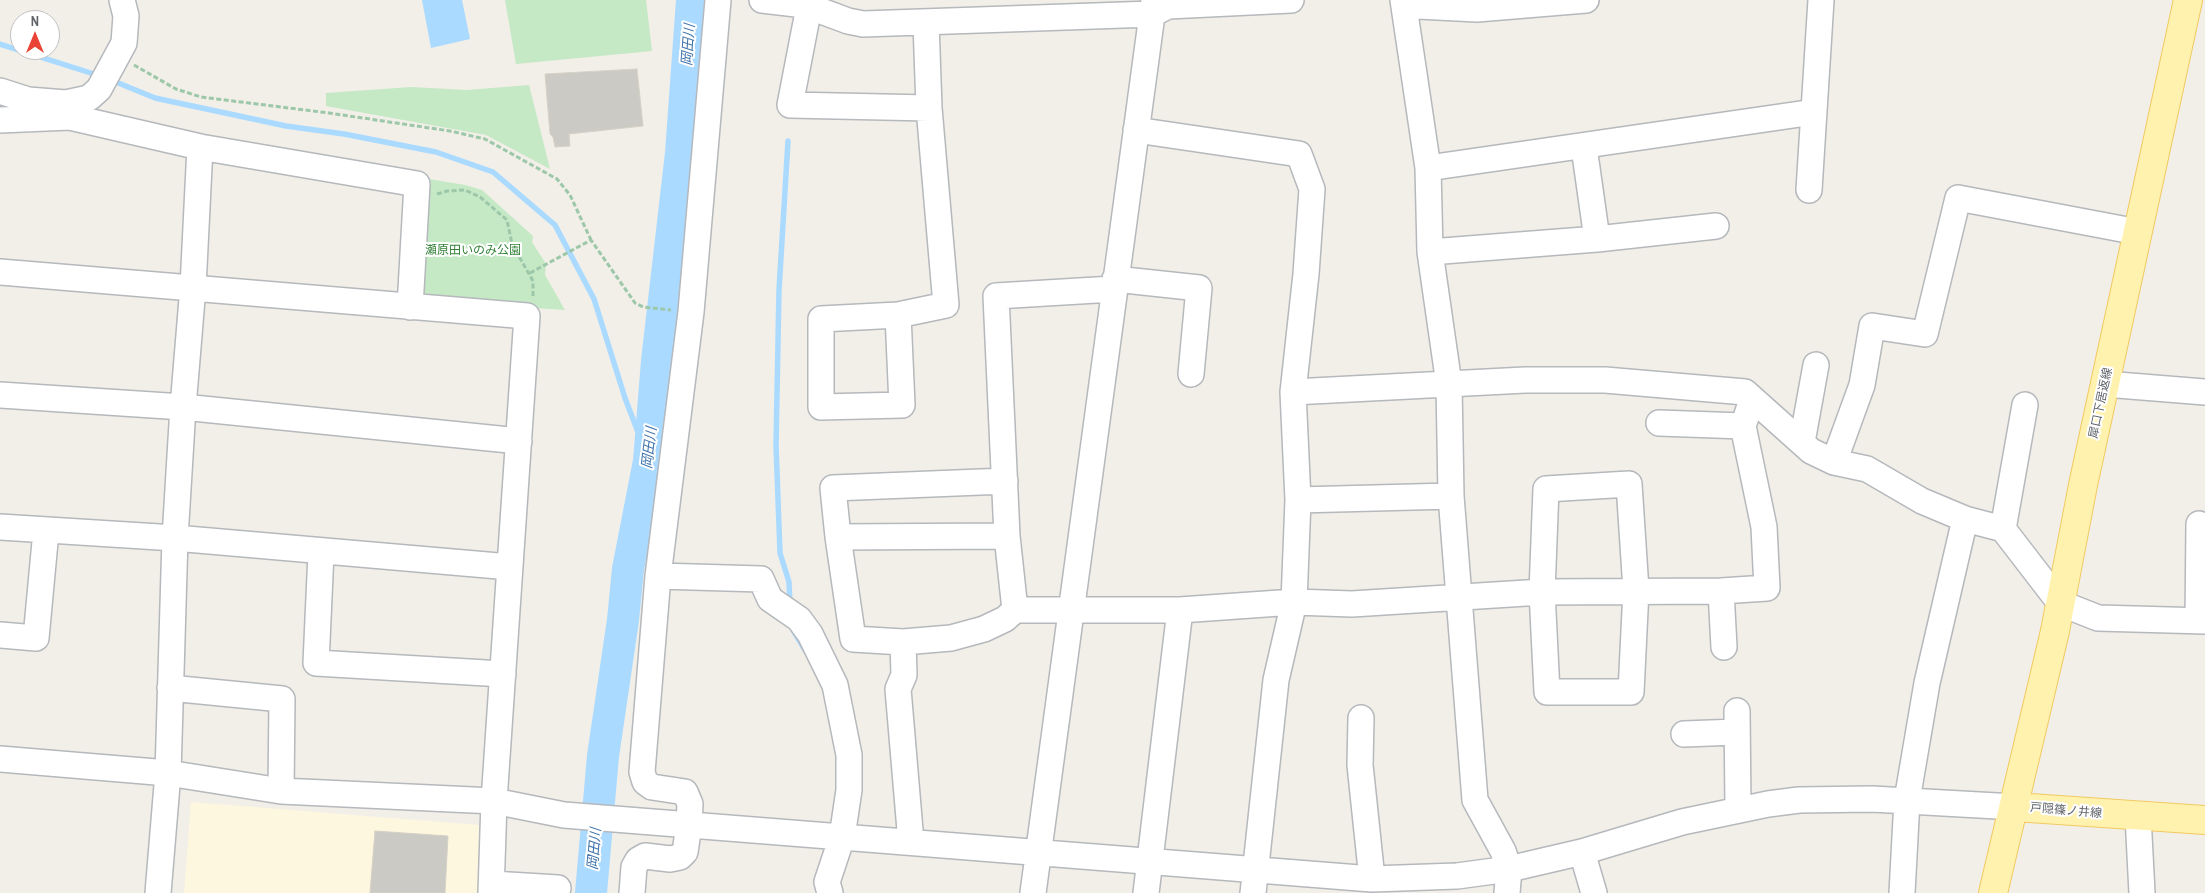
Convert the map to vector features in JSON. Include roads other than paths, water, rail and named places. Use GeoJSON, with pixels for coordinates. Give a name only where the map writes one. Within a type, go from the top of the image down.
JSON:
{"type":"FeatureCollection","features":[{"type":"Feature","properties":{"kind":"main road","name":"犀口下居返線"},"geometry":{"type":"LineString","coordinates":[[2015,807],[2188,0]]}},
{"type":"Feature","properties":{"kind":"main road","name":"戸隠篠ノ井線"},"geometry":{"type":"LineString","coordinates":[[1993,893],[2015,807],[2205,820]]}},
{"type":"Feature","properties":{"kind":"street"},"geometry":{"type":"LineString","coordinates":[[0,91],[28,100],[66,103],[89,98],[109,71],[126,30],[122,0]]}},
{"type":"Feature","properties":{"kind":"street"},"geometry":{"type":"LineString","coordinates":[[632,893],[634,867],[638,860],[645,856],[670,859],[680,857],[685,852],[689,825],[690,804],[685,792],[652,787],[645,782],[642,772],[658,576],[691,312],[718,0]]}},
{"type":"Feature","properties":{"kind":"street"},"geometry":{"type":"LineString","coordinates":[[762,0],[809,7],[833,8],[863,24],[926,23],[1168,6],[1291,0]]}},
{"type":"Feature","properties":{"kind":"street"},"geometry":{"type":"LineString","coordinates":[[1404,0],[1428,168],[1430,252],[1449,384],[1451,496],[1475,800],[1495,834],[1508,881]]}},
{"type":"Feature","properties":{"kind":"street"},"geometry":{"type":"LineString","coordinates":[[1409,0],[1418,6],[1477,9],[1586,0]]}},
{"type":"Feature","properties":{"kind":"street"},"geometry":{"type":"LineString","coordinates":[[1809,190],[1821,0]]}},
{"type":"Feature","properties":{"kind":"street"},"geometry":{"type":"LineString","coordinates":[[809,7],[790,105],[929,108]]}},
{"type":"Feature","properties":{"kind":"street"},"geometry":{"type":"LineString","coordinates":[[1034,893],[1070,611],[1153,7]]}},
{"type":"Feature","properties":{"kind":"street"},"geometry":{"type":"LineString","coordinates":[[898,315],[902,405],[821,407],[821,319],[898,315],[946,305],[929,108],[926,23]]}},
{"type":"Feature","properties":{"kind":"street"},"geometry":{"type":"LineString","coordinates":[[1428,168],[1814,112]]}},
{"type":"Feature","properties":{"kind":"street"},"geometry":{"type":"LineString","coordinates":[[0,120],[70,117],[200,147],[417,184],[410,307]]}},
{"type":"Feature","properties":{"kind":"street"},"geometry":{"type":"LineString","coordinates":[[1136,130],[1299,154],[1312,189],[1306,274],[1293,392],[1298,500],[1294,602],[1276,680],[1254,882]]}},
{"type":"Feature","properties":{"kind":"street"},"geometry":{"type":"LineString","coordinates":[[1584,146],[1597,239]]}},
{"type":"Feature","properties":{"kind":"street"},"geometry":{"type":"LineString","coordinates":[[158,893],[168,773],[175,538],[193,287],[200,147]]}},
{"type":"Feature","properties":{"kind":"street"},"geometry":{"type":"LineString","coordinates":[[1834,462],[1862,386],[1872,326],[1925,334],[1958,198],[2138,232]]}},
{"type":"Feature","properties":{"kind":"street"},"geometry":{"type":"LineString","coordinates":[[1430,252],[1597,239],[1716,226]]}},
{"type":"Feature","properties":{"kind":"street"},"geometry":{"type":"LineString","coordinates":[[0,272],[527,316],[494,801],[491,889],[558,888]]}},
{"type":"Feature","properties":{"kind":"street"},"geometry":{"type":"LineString","coordinates":[[1015,610],[1007,536],[996,296],[1114,284],[1199,288],[1191,374]]}},
{"type":"Feature","properties":{"kind":"street"},"geometry":{"type":"LineString","coordinates":[[1802,442],[1816,366]]}},
{"type":"Feature","properties":{"kind":"street"},"geometry":{"type":"LineString","coordinates":[[1293,392],[1525,380],[1605,380],[1745,392],[1811,451],[1834,462],[1868,469],[1922,500],[1965,519],[2003,529],[2060,604],[2098,618],[2201,621],[2199,524]]}},
{"type":"Feature","properties":{"kind":"street"},"geometry":{"type":"LineString","coordinates":[[2105,384],[2205,392]]}},
{"type":"Feature","properties":{"kind":"street"},"geometry":{"type":"LineString","coordinates":[[0,396],[183,407],[519,441]]}},
{"type":"Feature","properties":{"kind":"street"},"geometry":{"type":"LineString","coordinates":[[810,634],[903,642],[951,638],[984,629],[1005,619],[1015,610],[1180,610],[1294,602],[1352,604],[1542,592],[1721,591],[1767,588],[1764,528],[1743,426],[1752,400]]}},
{"type":"Feature","properties":{"kind":"street"},"geometry":{"type":"LineString","coordinates":[[2003,529],[2010,428],[2025,406]]}},
{"type":"Feature","properties":{"kind":"street"},"geometry":{"type":"LineString","coordinates":[[1659,423],[1743,426]]}},
{"type":"Feature","properties":{"kind":"street"},"geometry":{"type":"LineString","coordinates":[[853,639],[833,488],[1005,481]]}},
{"type":"Feature","properties":{"kind":"street"},"geometry":{"type":"LineString","coordinates":[[1629,484],[1636,590],[1631,692],[1547,692],[1542,592],[1546,489],[1629,484]]}},
{"type":"Feature","properties":{"kind":"street"},"geometry":{"type":"LineString","coordinates":[[1298,500],[1451,496]]}},
{"type":"Feature","properties":{"kind":"street"},"geometry":{"type":"LineString","coordinates":[[1902,893],[1907,800],[1927,684],[1965,519]]}},
{"type":"Feature","properties":{"kind":"street"},"geometry":{"type":"LineString","coordinates":[[0,527],[175,538],[321,553],[510,567]]}},
{"type":"Feature","properties":{"kind":"street"},"geometry":{"type":"LineString","coordinates":[[0,635],[36,638],[46,531]]}},
{"type":"Feature","properties":{"kind":"street"},"geometry":{"type":"LineString","coordinates":[[838,537],[1007,536]]}},
{"type":"Feature","properties":{"kind":"street"},"geometry":{"type":"LineString","coordinates":[[321,553],[316,663],[503,674]]}},
{"type":"Feature","properties":{"kind":"street"},"geometry":{"type":"LineString","coordinates":[[658,576],[761,579],[770,599],[799,619],[810,634],[835,685],[849,755],[849,790],[842,837],[827,882],[830,893]]}},
{"type":"Feature","properties":{"kind":"street"},"geometry":{"type":"LineString","coordinates":[[1721,591],[1724,647]]}},
{"type":"Feature","properties":{"kind":"street"},"geometry":{"type":"LineString","coordinates":[[1146,893],[1180,610]]}},
{"type":"Feature","properties":{"kind":"street"},"geometry":{"type":"LineString","coordinates":[[903,642],[904,675],[898,689],[911,842]]}},
{"type":"Feature","properties":{"kind":"street"},"geometry":{"type":"LineString","coordinates":[[170,688],[282,700],[281,791]]}},
{"type":"Feature","properties":{"kind":"street"},"geometry":{"type":"LineString","coordinates":[[1361,718],[1360,765],[1364,883]]}},
{"type":"Feature","properties":{"kind":"street"},"geometry":{"type":"LineString","coordinates":[[1684,734],[1737,722],[1738,809]]}},
{"type":"Feature","properties":{"kind":"street"},"geometry":{"type":"LineString","coordinates":[[0,760],[168,773],[281,791],[494,801],[564,815],[1150,862],[1254,882],[1364,883],[1457,876],[1508,881],[1582,852],[1673,824],[1738,809],[1799,800],[1907,800],[2015,807]]}},
{"type":"Feature","properties":{"kind":"street"},"geometry":{"type":"LineString","coordinates":[[2138,816],[2142,893]]}},
{"type":"Feature","properties":{"kind":"street"},"geometry":{"type":"LineString","coordinates":[[1582,852],[1594,893]]}},
{"type":"Feature","properties":{"kind":"water"},"geometry":{"type":"Polygon","coordinates":[[[422,0],[462,0],[470,39],[431,48],[422,0]]]}},
{"type":"Feature","properties":{"kind":"waterway","name":"岡田川"},"geometry":{"type":"LineString","coordinates":[[591,893],[603,756],[623,620],[628,569],[649,461],[657,361],[681,153],[692,0]]}},
{"type":"Feature","properties":{"kind":"waterway"},"geometry":{"type":"LineString","coordinates":[[0,44],[100,76]]}},
{"type":"Feature","properties":{"kind":"waterway"},"geometry":{"type":"LineString","coordinates":[[111,80],[155,98],[286,126],[344,134],[436,152],[493,172],[555,225],[594,299],[625,398],[649,461]]}},
{"type":"Feature","properties":{"kind":"waterway"},"geometry":{"type":"LineString","coordinates":[[788,141],[779,290],[776,445],[780,553],[789,582],[790,605]]}},
{"type":"Feature","properties":{"kind":"waterway"},"geometry":{"type":"LineString","coordinates":[[793,630],[805,650]]}},
{"type":"Feature","properties":{"kind":"park label","name":"瀬原田いのみ公園"},"geometry":{"type":"Point","coordinates":[473,251]}}]}
